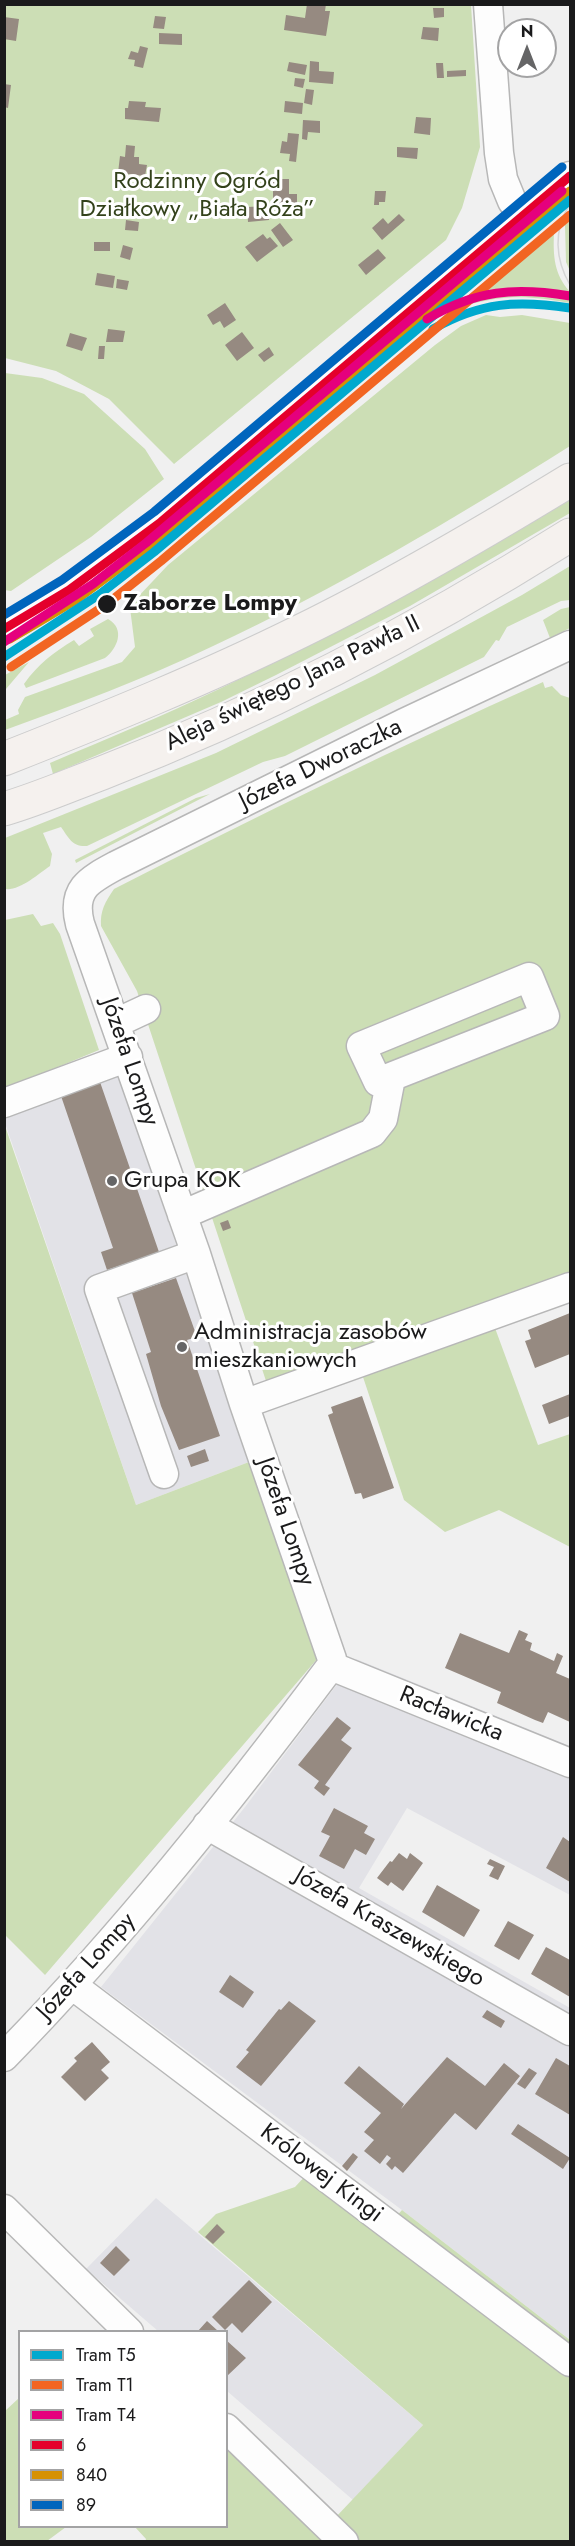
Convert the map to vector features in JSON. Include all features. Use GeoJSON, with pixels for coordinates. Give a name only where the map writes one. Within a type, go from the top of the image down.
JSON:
{"type":"FeatureCollection","features":[{"type":"Feature","properties":{"kind":"main road","name":"Aleja świętego Jana Pawła II"},"geometry":{"type":"LineString","coordinates":[[4,759],[195,681],[302,631],[443,555],[570,480]]}},
{"type":"Feature","properties":{"kind":"main road","name":"Aleja świętego Jana Pawła II"},"geometry":{"type":"LineString","coordinates":[[4,810],[141,758],[241,715],[387,641],[570,535]]}},
{"type":"Feature","properties":{"kind":"street"},"geometry":{"type":"LineString","coordinates":[[493,8],[503,179],[512,201],[523,216]]}},
{"type":"Feature","properties":{"kind":"street"},"geometry":{"type":"LineString","coordinates":[[4,629],[88,577],[199,490],[412,313],[570,176]]}},
{"type":"Feature","properties":{"kind":"street","name":"Józefa Dworaczka"},"geometry":{"type":"LineString","coordinates":[[79,895],[93,878],[117,865],[404,723],[570,645]]}},
{"type":"Feature","properties":{"kind":"street","name":"Józefa Lompy"},"geometry":{"type":"LineString","coordinates":[[4,2056],[72,1985],[136,1912],[331,1666],[330,1651],[244,1404],[196,1254],[80,924],[77,908],[79,895]]}},
{"type":"Feature","properties":{"kind":"street"},"geometry":{"type":"LineString","coordinates":[[529,977],[545,1016],[391,1078],[378,1082],[361,1046],[529,977]]}},
{"type":"Feature","properties":{"kind":"street"},"geometry":{"type":"LineString","coordinates":[[116,1023],[146,1009]]}},
{"type":"Feature","properties":{"kind":"street"},"geometry":{"type":"LineString","coordinates":[[4,1103],[128,1057]]}},
{"type":"Feature","properties":{"kind":"street"},"geometry":{"type":"LineString","coordinates":[[182,1215],[372,1133],[383,1119],[391,1078]]}},
{"type":"Feature","properties":{"kind":"street"},"geometry":{"type":"LineString","coordinates":[[164,1474],[99,1289],[196,1254]]}},
{"type":"Feature","properties":{"kind":"street"},"geometry":{"type":"LineString","coordinates":[[244,1404],[570,1287]]}},
{"type":"Feature","properties":{"kind":"street","name":"Racławicka"},"geometry":{"type":"LineString","coordinates":[[331,1666],[570,1763]]}},
{"type":"Feature","properties":{"kind":"street","name":"Józefa Kraszewskiego"},"geometry":{"type":"LineString","coordinates":[[207,1825],[570,2031]]}},
{"type":"Feature","properties":{"kind":"street","name":"Królowej Kingi"},"geometry":{"type":"LineString","coordinates":[[72,1985],[570,2362]]}},
{"type":"Feature","properties":{"kind":"street"},"geometry":{"type":"LineString","coordinates":[[4,2209],[128,2330]]}},
{"type":"Feature","properties":{"kind":"street"},"geometry":{"type":"LineString","coordinates":[[228,2430],[344,2541]]}},
{"type":"Feature","properties":{"kind":"shaded area"},"geometry":{"type":"Polygon","coordinates":[[[112,1054],[249,1462],[136,1505],[5,1123],[4,1090],[112,1054]]]}},
{"type":"Feature","properties":{"kind":"shaded area"},"geometry":{"type":"Polygon","coordinates":[[[356,1659],[570,1746],[570,1895],[407,1808],[359,1888],[570,2008],[570,2340],[402,2210],[101,1987],[245,1807],[356,1659]]]}},
{"type":"Feature","properties":{"kind":"shaded area"},"geometry":{"type":"Polygon","coordinates":[[[156,2198],[423,2425],[353,2500],[228,2392],[228,2330],[157,2330],[86,2269],[156,2198]]]}},
{"type":"Feature","properties":{"kind":"green space","name":"Rodzinny Ogród Działkowy „Biała Róża”"},"geometry":{"type":"Polygon","coordinates":[[[5,5],[471,5],[480,147],[462,208],[446,240],[174,464],[109,399],[56,371],[5,358],[5,5]]]}},
{"type":"Feature","properties":{"kind":"green space"},"geometry":{"type":"Polygon","coordinates":[[[570,220],[570,271],[566,262],[565,225],[570,220]]]}},
{"type":"Feature","properties":{"kind":"green space"},"geometry":{"type":"Polygon","coordinates":[[[554,233],[556,264],[570,292],[570,303],[519,297],[468,305],[554,233]]]}},
{"type":"Feature","properties":{"kind":"green space"},"geometry":{"type":"Polygon","coordinates":[[[486,315],[500,317],[522,315],[570,323],[570,446],[394,552],[257,625],[135,681],[5,730],[5,720],[19,714],[18,710],[25,697],[122,662],[135,647],[130,608],[168,565],[435,345],[461,326],[486,315]]]}},
{"type":"Feature","properties":{"kind":"green space"},"geometry":{"type":"Polygon","coordinates":[[[5,373],[42,378],[84,394],[145,449],[164,479],[91,537],[11,591],[4,590],[5,373]]]}},
{"type":"Feature","properties":{"kind":"green space"},"geometry":{"type":"Polygon","coordinates":[[[570,500],[570,513],[410,606],[221,702],[53,774],[50,763],[197,700],[307,646],[440,575],[570,500]]]}},
{"type":"Feature","properties":{"kind":"green space"},"geometry":{"type":"Polygon","coordinates":[[[570,566],[570,600],[561,601],[507,627],[499,641],[496,640],[484,657],[285,756],[263,762],[87,846],[74,843],[61,827],[43,833],[52,854],[50,866],[23,885],[5,889],[5,838],[216,753],[375,675],[522,595],[570,566]]]}},
{"type":"Feature","properties":{"kind":"green space"},"geometry":{"type":"Polygon","coordinates":[[[570,607],[570,628],[550,638],[543,620],[561,609],[570,607]]]}},
{"type":"Feature","properties":{"kind":"green space"},"geometry":{"type":"Polygon","coordinates":[[[108,619],[117,628],[118,639],[113,650],[105,658],[26,688],[24,684],[47,659],[74,640],[79,646],[94,636],[90,629],[108,619]]]}},
{"type":"Feature","properties":{"kind":"green space"},"geometry":{"type":"Polygon","coordinates":[[[29,662],[6,689],[5,690],[5,675],[29,662]]]}},
{"type":"Feature","properties":{"kind":"green space"},"geometry":{"type":"Polygon","coordinates":[[[543,682],[545,688],[552,686],[561,695],[570,698],[570,1280],[268,1387],[137,991],[101,926],[104,907],[114,889],[327,783],[543,682]]]}},
{"type":"Feature","properties":{"kind":"green space"},"geometry":{"type":"Polygon","coordinates":[[[210,794],[76,863],[75,860],[196,798],[210,794]]]}},
{"type":"Feature","properties":{"kind":"green space"},"geometry":{"type":"Polygon","coordinates":[[[33,914],[41,926],[53,923],[60,934],[99,1050],[5,1089],[5,920],[33,914]]]}},
{"type":"Feature","properties":{"kind":"green space"},"geometry":{"type":"Polygon","coordinates":[[[4,1123],[136,1505],[249,1462],[318,1658],[45,1975],[4,1934],[4,1123]]]}},
{"type":"Feature","properties":{"kind":"green space"},"geometry":{"type":"Polygon","coordinates":[[[495,1328],[538,1445],[570,1434],[570,1547],[499,1510],[445,1532],[404,1500],[363,1377],[495,1328]]]}},
{"type":"Feature","properties":{"kind":"green space"},"geometry":{"type":"Polygon","coordinates":[[[308,2173],[383,2231],[402,2210],[570,2340],[570,2541],[145,2542],[146,2539],[136,2528],[228,2528],[228,2443],[317,2537],[423,2425],[198,2232],[216,2214],[295,2187],[308,2173]]]}},
{"type":"Feature","properties":{"kind":"green space"},"geometry":{"type":"Polygon","coordinates":[[[18,2399],[18,2528],[65,2528],[47,2541],[5,2541],[5,2411],[18,2399]]]}},
{"type":"Feature","properties":{"kind":"building"},"geometry":{"type":"Polygon","coordinates":[[[307,4],[326,4],[325,11],[330,11],[326,36],[284,30],[286,15],[305,18],[307,4]]]}},
{"type":"Feature","properties":{"kind":"building"},"geometry":{"type":"Polygon","coordinates":[[[433,8],[444,8],[444,17],[434,18],[433,8]]]}},
{"type":"Feature","properties":{"kind":"building"},"geometry":{"type":"Polygon","coordinates":[[[155,16],[166,17],[164,29],[153,28],[155,16]]]}},
{"type":"Feature","properties":{"kind":"building"},"geometry":{"type":"Polygon","coordinates":[[[4,17],[19,19],[16,41],[4,39],[4,17]]]}},
{"type":"Feature","properties":{"kind":"building"},"geometry":{"type":"Polygon","coordinates":[[[423,27],[439,28],[438,41],[421,39],[423,27]]]}},
{"type":"Feature","properties":{"kind":"building"},"geometry":{"type":"Polygon","coordinates":[[[159,33],[182,34],[182,45],[159,44],[159,33]]]}},
{"type":"Feature","properties":{"kind":"building"},"geometry":{"type":"Polygon","coordinates":[[[140,46],[148,48],[143,68],[134,66],[135,60],[128,59],[131,51],[138,53],[140,46]]]}},
{"type":"Feature","properties":{"kind":"building"},"geometry":{"type":"Polygon","coordinates":[[[310,61],[319,62],[319,71],[334,72],[333,84],[309,82],[310,61]]]}},
{"type":"Feature","properties":{"kind":"building"},"geometry":{"type":"Polygon","coordinates":[[[289,62],[307,65],[305,75],[287,71],[289,62]]]}},
{"type":"Feature","properties":{"kind":"building"},"geometry":{"type":"Polygon","coordinates":[[[436,63],[443,63],[444,78],[437,78],[436,63]]]}},
{"type":"Feature","properties":{"kind":"building"},"geometry":{"type":"Polygon","coordinates":[[[466,70],[466,76],[447,77],[447,71],[466,70]]]}},
{"type":"Feature","properties":{"kind":"building"},"geometry":{"type":"Polygon","coordinates":[[[295,78],[305,79],[303,88],[294,86],[295,78]]]}},
{"type":"Feature","properties":{"kind":"building"},"geometry":{"type":"Polygon","coordinates":[[[4,84],[11,85],[8,108],[4,107],[4,84]]]}},
{"type":"Feature","properties":{"kind":"building"},"geometry":{"type":"Polygon","coordinates":[[[306,89],[314,90],[312,105],[304,103],[306,89]]]}},
{"type":"Feature","properties":{"kind":"building"},"geometry":{"type":"Polygon","coordinates":[[[129,101],[146,102],[145,107],[161,108],[159,122],[125,119],[125,108],[128,108],[129,101]]]}},
{"type":"Feature","properties":{"kind":"building"},"geometry":{"type":"Polygon","coordinates":[[[285,101],[303,103],[302,114],[284,112],[285,101]]]}},
{"type":"Feature","properties":{"kind":"building"},"geometry":{"type":"Polygon","coordinates":[[[416,117],[431,118],[430,135],[414,133],[416,117]]]}},
{"type":"Feature","properties":{"kind":"building"},"geometry":{"type":"Polygon","coordinates":[[[303,120],[320,121],[320,133],[308,132],[307,140],[302,139],[303,120]]]}},
{"type":"Feature","properties":{"kind":"building"},"geometry":{"type":"Polygon","coordinates":[[[288,133],[299,134],[296,162],[289,161],[290,154],[280,153],[282,141],[287,142],[288,133]]]}},
{"type":"Feature","properties":{"kind":"building"},"geometry":{"type":"Polygon","coordinates":[[[126,145],[135,146],[134,157],[139,157],[139,164],[147,165],[145,176],[118,173],[120,156],[125,157],[126,145]]]}},
{"type":"Feature","properties":{"kind":"building"},"geometry":{"type":"Polygon","coordinates":[[[397,147],[418,148],[417,159],[397,157],[397,147]]]}},
{"type":"Feature","properties":{"kind":"building"},"geometry":{"type":"Polygon","coordinates":[[[282,179],[289,179],[289,194],[297,194],[297,206],[273,205],[273,182],[281,182],[282,179]]]}},
{"type":"Feature","properties":{"kind":"building"},"geometry":{"type":"Polygon","coordinates":[[[375,191],[386,191],[385,202],[374,205],[375,191]]]}},
{"type":"Feature","properties":{"kind":"building"},"geometry":{"type":"Polygon","coordinates":[[[269,206],[269,220],[248,222],[247,207],[269,206]]]}},
{"type":"Feature","properties":{"kind":"building"},"geometry":{"type":"Polygon","coordinates":[[[399,214],[405,220],[382,240],[372,228],[383,218],[388,224],[399,214]]]}},
{"type":"Feature","properties":{"kind":"building"},"geometry":{"type":"Polygon","coordinates":[[[126,220],[139,222],[138,231],[125,230],[126,220]]]}},
{"type":"Feature","properties":{"kind":"building"},"geometry":{"type":"Polygon","coordinates":[[[280,223],[293,240],[283,247],[271,230],[280,223]]]}},
{"type":"Feature","properties":{"kind":"building"},"geometry":{"type":"Polygon","coordinates":[[[263,234],[267,239],[270,237],[278,246],[257,262],[245,247],[263,234]]]}},
{"type":"Feature","properties":{"kind":"building"},"geometry":{"type":"Polygon","coordinates":[[[94,242],[110,242],[110,251],[94,251],[94,242]]]}},
{"type":"Feature","properties":{"kind":"building"},"geometry":{"type":"Polygon","coordinates":[[[123,245],[133,248],[130,260],[120,257],[123,245]]]}},
{"type":"Feature","properties":{"kind":"building"},"geometry":{"type":"Polygon","coordinates":[[[378,249],[386,258],[366,275],[358,265],[378,249]]]}},
{"type":"Feature","properties":{"kind":"building"},"geometry":{"type":"Polygon","coordinates":[[[97,273],[115,276],[113,288],[95,285],[97,273]]]}},
{"type":"Feature","properties":{"kind":"building"},"geometry":{"type":"Polygon","coordinates":[[[117,279],[129,281],[127,290],[116,288],[117,279]]]}},
{"type":"Feature","properties":{"kind":"building"},"geometry":{"type":"Polygon","coordinates":[[[225,303],[236,320],[224,328],[220,321],[213,325],[207,315],[225,303]]]}},
{"type":"Feature","properties":{"kind":"building"},"geometry":{"type":"Polygon","coordinates":[[[108,329],[125,331],[123,342],[106,342],[108,329]]]}},
{"type":"Feature","properties":{"kind":"building"},"geometry":{"type":"Polygon","coordinates":[[[242,332],[254,348],[237,361],[225,345],[242,332]]]}},
{"type":"Feature","properties":{"kind":"building"},"geometry":{"type":"Polygon","coordinates":[[[70,333],[87,338],[82,351],[66,346],[70,333]]]}},
{"type":"Feature","properties":{"kind":"building"},"geometry":{"type":"Polygon","coordinates":[[[99,346],[105,346],[104,359],[98,359],[99,346]]]}},
{"type":"Feature","properties":{"kind":"building"},"geometry":{"type":"Polygon","coordinates":[[[269,347],[274,355],[264,362],[258,355],[269,347]]]}},
{"type":"Feature","properties":{"kind":"building","name":"Grupa KOK"},"geometry":{"type":"Polygon","coordinates":[[[100,1082],[159,1252],[107,1270],[101,1252],[113,1248],[61,1096],[100,1082]]]}},
{"type":"Feature","properties":{"kind":"building"},"geometry":{"type":"Polygon","coordinates":[[[228,1220],[231,1228],[223,1231],[220,1223],[228,1220]]]}},
{"type":"Feature","properties":{"kind":"building"},"geometry":{"type":"Polygon","coordinates":[[[176,1278],[197,1337],[187,1340],[220,1436],[179,1450],[161,1406],[146,1354],[151,1352],[132,1293],[176,1278]]]}},
{"type":"Feature","properties":{"kind":"building"},"geometry":{"type":"Polygon","coordinates":[[[570,1313],[570,1354],[535,1368],[525,1341],[531,1339],[528,1330],[570,1313]]]}},
{"type":"Feature","properties":{"kind":"building"},"geometry":{"type":"Polygon","coordinates":[[[570,1394],[570,1416],[549,1424],[542,1405],[570,1394]]]}},
{"type":"Feature","properties":{"kind":"building"},"geometry":{"type":"Polygon","coordinates":[[[362,1396],[394,1488],[363,1499],[361,1493],[355,1494],[328,1415],[333,1413],[331,1407],[362,1396]]]}},
{"type":"Feature","properties":{"kind":"building"},"geometry":{"type":"Polygon","coordinates":[[[205,1449],[209,1461],[191,1467],[187,1456],[205,1449]]]}},
{"type":"Feature","properties":{"kind":"building"},"geometry":{"type":"Polygon","coordinates":[[[519,1630],[528,1634],[525,1640],[532,1643],[530,1650],[554,1661],[557,1653],[563,1656],[556,1673],[570,1679],[570,1722],[548,1712],[543,1723],[535,1720],[497,1703],[501,1692],[445,1668],[460,1633],[509,1653],[519,1630]]]}},
{"type":"Feature","properties":{"kind":"building"},"geometry":{"type":"Polygon","coordinates":[[[337,1717],[351,1728],[341,1740],[352,1748],[325,1785],[330,1788],[324,1796],[314,1788],[319,1781],[298,1765],[337,1717]]]}},
{"type":"Feature","properties":{"kind":"building"},"geometry":{"type":"Polygon","coordinates":[[[334,1808],[368,1826],[364,1833],[375,1839],[366,1855],[355,1849],[344,1869],[319,1856],[330,1836],[321,1832],[334,1808]]]}},
{"type":"Feature","properties":{"kind":"building"},"geometry":{"type":"Polygon","coordinates":[[[563,1837],[570,1842],[570,1882],[546,1868],[563,1837]]]}},
{"type":"Feature","properties":{"kind":"building"},"geometry":{"type":"Polygon","coordinates":[[[399,1853],[407,1859],[410,1853],[423,1863],[403,1891],[391,1882],[388,1886],[377,1878],[399,1853]]]}},
{"type":"Feature","properties":{"kind":"building"},"geometry":{"type":"Polygon","coordinates":[[[490,1859],[505,1866],[498,1880],[489,1876],[494,1867],[487,1864],[490,1859]]]}},
{"type":"Feature","properties":{"kind":"building"},"geometry":{"type":"Polygon","coordinates":[[[437,1885],[480,1910],[464,1937],[422,1912],[437,1885]]]}},
{"type":"Feature","properties":{"kind":"building"},"geometry":{"type":"Polygon","coordinates":[[[508,1921],[534,1935],[519,1960],[494,1946],[508,1921]]]}},
{"type":"Feature","properties":{"kind":"building"},"geometry":{"type":"Polygon","coordinates":[[[546,1947],[570,1960],[570,1997],[531,1974],[546,1947]]]}},
{"type":"Feature","properties":{"kind":"building"},"geometry":{"type":"Polygon","coordinates":[[[230,1975],[254,1992],[243,2008],[219,1992],[230,1975]]]}},
{"type":"Feature","properties":{"kind":"building"},"geometry":{"type":"Polygon","coordinates":[[[289,2001],[316,2021],[261,2086],[236,2067],[249,2052],[246,2050],[279,2009],[281,2010],[289,2001]]]}},
{"type":"Feature","properties":{"kind":"building"},"geometry":{"type":"Polygon","coordinates":[[[487,2010],[505,2021],[501,2028],[482,2017],[487,2010]]]}},
{"type":"Feature","properties":{"kind":"building"},"geometry":{"type":"Polygon","coordinates":[[[92,2042],[110,2062],[101,2070],[109,2078],[85,2101],[61,2077],[77,2061],[74,2058],[92,2042]]]}},
{"type":"Feature","properties":{"kind":"building"},"geometry":{"type":"Polygon","coordinates":[[[447,2057],[485,2086],[504,2063],[520,2076],[476,2130],[455,2113],[403,2173],[395,2166],[392,2170],[386,2164],[391,2158],[387,2155],[380,2164],[364,2151],[374,2140],[364,2132],[381,2113],[344,2083],[359,2066],[404,2104],[401,2109],[447,2057]]]}},
{"type":"Feature","properties":{"kind":"building"},"geometry":{"type":"Polygon","coordinates":[[[556,2058],[570,2066],[570,2115],[535,2094],[556,2058]]]}},
{"type":"Feature","properties":{"kind":"building"},"geometry":{"type":"Polygon","coordinates":[[[529,2068],[537,2073],[525,2089],[517,2084],[529,2068]]]}},
{"type":"Feature","properties":{"kind":"building"},"geometry":{"type":"Polygon","coordinates":[[[518,2124],[570,2158],[563,2169],[511,2134],[518,2124]]]}},
{"type":"Feature","properties":{"kind":"building"},"geometry":{"type":"Polygon","coordinates":[[[353,2153],[358,2157],[347,2171],[342,2166],[353,2153]]]}},
{"type":"Feature","properties":{"kind":"building"},"geometry":{"type":"Polygon","coordinates":[[[217,2224],[225,2232],[213,2244],[205,2237],[217,2224]]]}},
{"type":"Feature","properties":{"kind":"building"},"geometry":{"type":"Polygon","coordinates":[[[116,2246],[130,2260],[114,2276],[100,2263],[116,2246]]]}},
{"type":"Feature","properties":{"kind":"building"},"geometry":{"type":"Polygon","coordinates":[[[249,2280],[272,2302],[242,2333],[232,2323],[225,2330],[212,2317],[249,2280]]]}},
{"type":"Feature","properties":{"kind":"building"},"geometry":{"type":"Polygon","coordinates":[[[207,2321],[217,2330],[199,2330],[207,2321]]]}},
{"type":"Feature","properties":{"kind":"building"},"geometry":{"type":"Polygon","coordinates":[[[228,2342],[246,2358],[228,2375],[228,2342]]]}},
{"type":"Feature","properties":{"kind":"tram line","name":"T4"},"geometry":{"type":"LineString","coordinates":[[4,642],[93,584],[146,543],[562,191]]}},
{"type":"Feature","properties":{"kind":"tram line","name":"T5"},"geometry":{"type":"LineString","coordinates":[[4,657],[100,594],[154,552],[570,200]]}},
{"type":"Feature","properties":{"kind":"tram line"},"geometry":{"type":"LineString","coordinates":[[570,204],[561,224],[558,244],[561,265],[570,285]]}},
{"type":"Feature","properties":{"kind":"tram line","name":"T1"},"geometry":{"type":"LineString","coordinates":[[11,667],[107,604],[161,561],[570,215]]}},
{"type":"Feature","properties":{"kind":"tram line","name":"T4"},"geometry":{"type":"LineString","coordinates":[[427,319],[462,302],[496,293],[531,292],[570,296]]}},
{"type":"Feature","properties":{"kind":"tram line","name":"T5"},"geometry":{"type":"LineString","coordinates":[[433,329],[467,313],[500,305],[533,304],[570,308]]}},
{"type":"Feature","properties":{"kind":"transit line","name":"89"},"geometry":{"type":"LineString","coordinates":[[4,615],[62,580],[154,512],[562,167]]}},
{"type":"Feature","properties":{"kind":"transit line","name":"6"},"geometry":{"type":"LineString","coordinates":[[4,629],[69,590],[161,522],[570,176]]}},
{"type":"Feature","properties":{"kind":"transit line","name":"840"},"geometry":{"type":"LineString","coordinates":[[10,639],[76,600],[169,531],[570,191]]}},
{"type":"Feature","properties":{"kind":"place","name":"Zaborze Lompy"},"geometry":{"type":"Point","coordinates":[107,604]}},
{"type":"Feature","properties":{"kind":"place","name":"Grupa KOK"},"geometry":{"type":"Point","coordinates":[112,1181]}},
{"type":"Feature","properties":{"kind":"place","name":"Administracja zasobów mieszkaniowych"},"geometry":{"type":"Point","coordinates":[182,1347]}}]}
